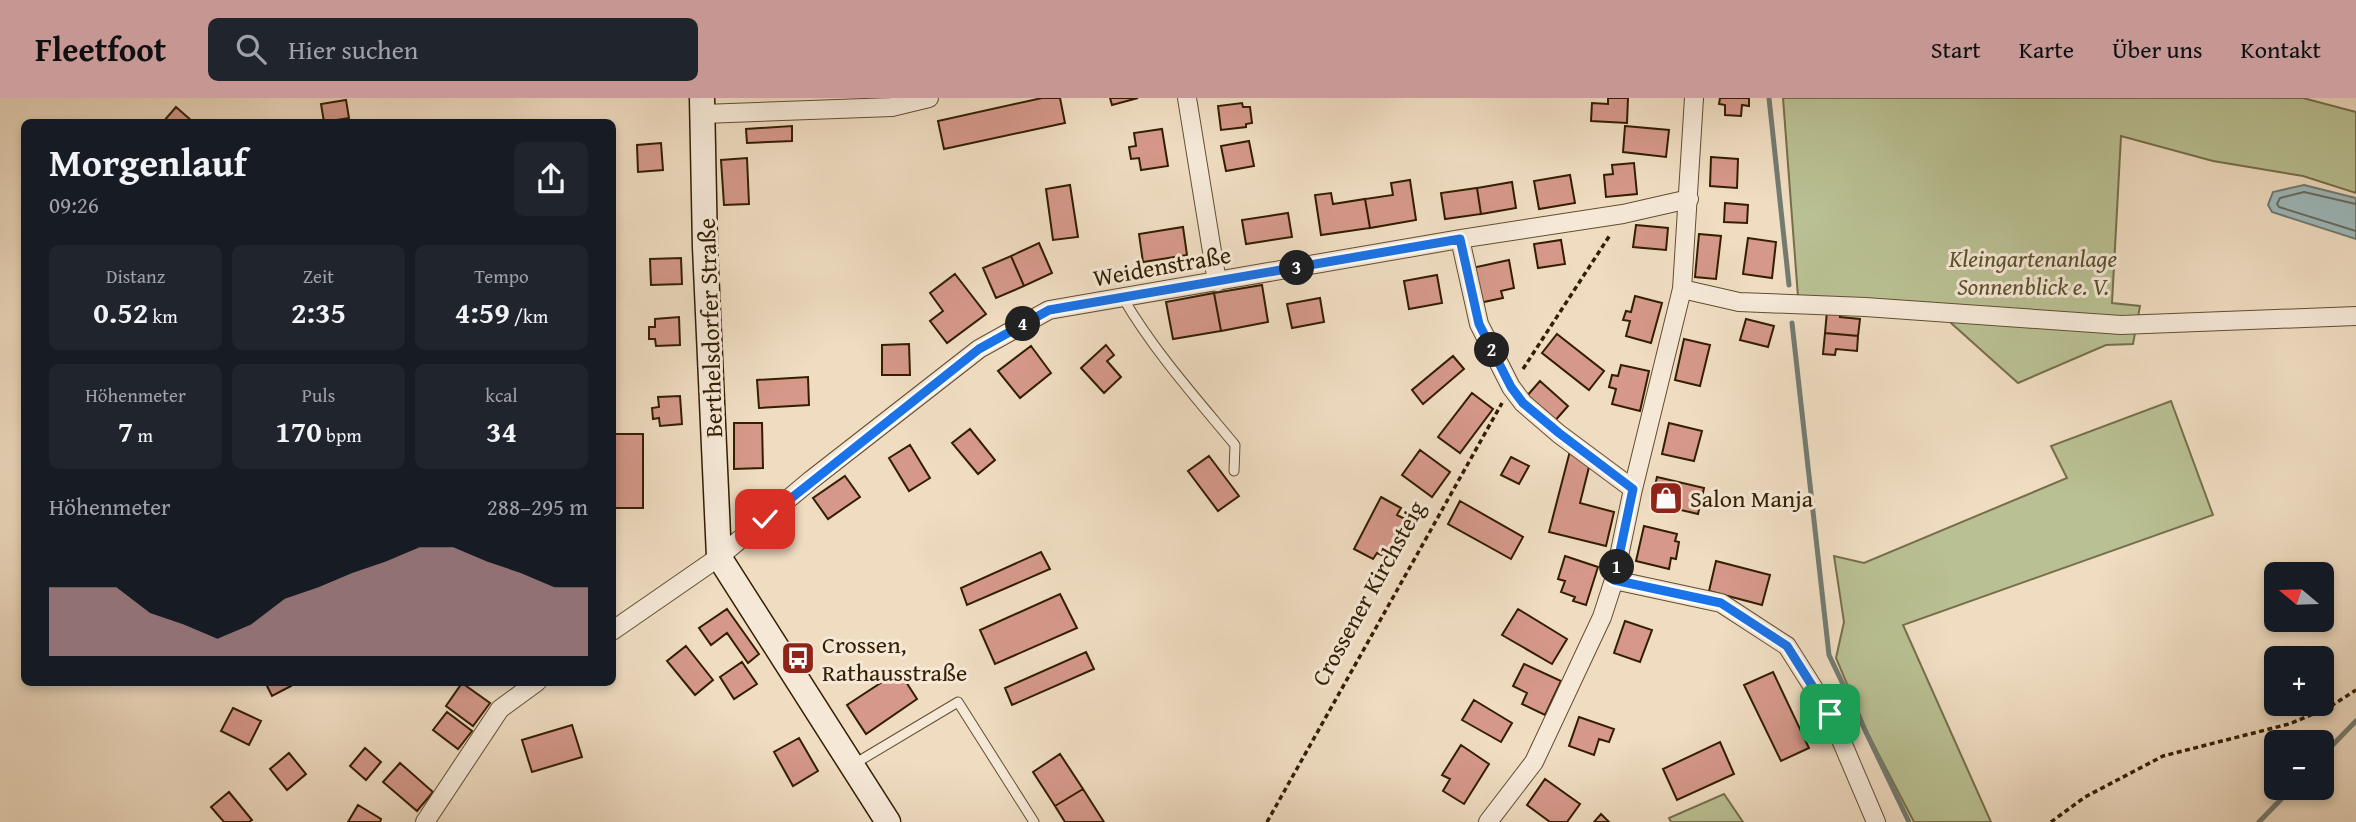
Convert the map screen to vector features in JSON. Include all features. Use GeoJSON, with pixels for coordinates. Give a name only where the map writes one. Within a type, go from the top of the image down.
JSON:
{"type":"FeatureCollection","features":[{"type":"Feature","properties":{"kind":"street"},"geometry":{"type":"LineString","coordinates":[[703,106],[892,107],[929,98]]}},
{"type":"Feature","properties":{"kind":"street"},"geometry":{"type":"LineString","coordinates":[[1187,98],[1217,282]]}},
{"type":"Feature","properties":{"kind":"street"},"geometry":{"type":"LineString","coordinates":[[1488,822],[1534,762],[1602,617],[1614,580],[1633,489],[1682,289],[1694,98]]}},
{"type":"Feature","properties":{"kind":"street","name":"Berthelsdorfer Straße"},"geometry":{"type":"LineString","coordinates":[[703,106],[705,247],[719,557]]}},
{"type":"Feature","properties":{"kind":"street","name":"Weidenstraße"},"geometry":{"type":"LineString","coordinates":[[616,628],[719,557],[811,480],[979,349],[1049,310],[1460,239],[1623,214],[1689,199]]}},
{"type":"Feature","properties":{"kind":"street"},"geometry":{"type":"LineString","coordinates":[[1460,239],[1479,324],[1511,387],[1523,403],[1633,489]]}},
{"type":"Feature","properties":{"kind":"street"},"geometry":{"type":"LineString","coordinates":[[1682,289],[1739,302],[1865,307],[2121,324],[2356,316]]}},
{"type":"Feature","properties":{"kind":"street"},"geometry":{"type":"LineString","coordinates":[[719,557],[888,822]]}},
{"type":"Feature","properties":{"kind":"street"},"geometry":{"type":"LineString","coordinates":[[1614,580],[1721,603],[1787,646],[1830,714],[1876,822]]}},
{"type":"Feature","properties":{"kind":"street"},"geometry":{"type":"LineString","coordinates":[[425,822],[500,709],[532,686]]}},
{"type":"Feature","properties":{"kind":"lane"},"geometry":{"type":"LineString","coordinates":[[1123,298],[1136,321],[1164,358],[1235,445],[1234,471]]}},
{"type":"Feature","properties":{"kind":"lane"},"geometry":{"type":"LineString","coordinates":[[853,765],[958,702],[1034,822]]}},
{"type":"Feature","properties":{"kind":"path","name":"Crossener Kirchsteig"},"geometry":{"type":"LineString","coordinates":[[1267,822],[1511,387],[1623,214]]}},
{"type":"Feature","properties":{"kind":"path"},"geometry":{"type":"LineString","coordinates":[[2050,822],[2085,797],[2163,756],[2289,724],[2329,708],[2356,690]]}},
{"type":"Feature","properties":{"kind":"green space","name":"Kleingartenanlage Sonnenblick e. V."},"geometry":{"type":"Polygon","coordinates":[[[1783,98],[2303,98],[2356,112],[2356,193],[2303,176],[2213,161],[2121,136],[2112,303],[2140,306],[2133,344],[2106,345],[2018,383],[1951,323],[1951,305],[1798,297],[1783,98]]]}},
{"type":"Feature","properties":{"kind":"green space"},"geometry":{"type":"Polygon","coordinates":[[[2171,401],[2213,515],[1903,625],[1991,822],[1914,822],[1868,734],[1836,658],[1844,622],[1834,556],[1864,563],[2067,478],[2051,446],[2171,401]]]}},
{"type":"Feature","properties":{"kind":"green space"},"geometry":{"type":"Polygon","coordinates":[[[1724,794],[1743,822],[1671,822],[1669,818],[1724,794]]]}},
{"type":"Feature","properties":{"kind":"water"},"geometry":{"type":"Polygon","coordinates":[[[2304,185],[2356,198],[2356,239],[2272,212],[2268,205],[2273,192],[2304,185]]]}},
{"type":"Feature","properties":{"kind":"building"},"geometry":{"type":"Polygon","coordinates":[[[1042,98],[1060,98],[1065,123],[944,149],[938,121],[1042,98]]]}},
{"type":"Feature","properties":{"kind":"building"},"geometry":{"type":"Polygon","coordinates":[[[1110,98],[1138,98],[1112,105],[1110,98]]]}},
{"type":"Feature","properties":{"kind":"building"},"geometry":{"type":"Polygon","coordinates":[[[1608,98],[1628,98],[1627,123],[1591,121],[1592,103],[1608,104],[1608,98]]]}},
{"type":"Feature","properties":{"kind":"building"},"geometry":{"type":"Polygon","coordinates":[[[1720,98],[1749,98],[1749,106],[1742,105],[1741,116],[1725,115],[1725,105],[1719,104],[1720,98]]]}},
{"type":"Feature","properties":{"kind":"building"},"geometry":{"type":"Polygon","coordinates":[[[346,100],[349,118],[324,119],[321,104],[346,100]]]}},
{"type":"Feature","properties":{"kind":"building"},"geometry":{"type":"Polygon","coordinates":[[[1242,103],[1243,107],[1250,107],[1252,123],[1246,124],[1246,127],[1221,130],[1218,106],[1242,103]]]}},
{"type":"Feature","properties":{"kind":"building"},"geometry":{"type":"Polygon","coordinates":[[[176,107],[190,119],[166,119],[176,107]]]}},
{"type":"Feature","properties":{"kind":"building"},"geometry":{"type":"Polygon","coordinates":[[[792,126],[792,141],[747,143],[746,129],[792,126]]]}},
{"type":"Feature","properties":{"kind":"building"},"geometry":{"type":"Polygon","coordinates":[[[1625,126],[1669,130],[1666,157],[1623,152],[1625,126]]]}},
{"type":"Feature","properties":{"kind":"building"},"geometry":{"type":"Polygon","coordinates":[[[1162,129],[1168,166],[1141,170],[1139,158],[1131,159],[1129,147],[1136,146],[1134,133],[1162,129]]]}},
{"type":"Feature","properties":{"kind":"building"},"geometry":{"type":"Polygon","coordinates":[[[1249,141],[1254,166],[1226,171],[1221,146],[1249,141]]]}},
{"type":"Feature","properties":{"kind":"building"},"geometry":{"type":"Polygon","coordinates":[[[661,143],[663,170],[638,172],[637,145],[661,143]]]}},
{"type":"Feature","properties":{"kind":"building"},"geometry":{"type":"Polygon","coordinates":[[[1711,157],[1738,159],[1737,188],[1710,186],[1711,157]]]}},
{"type":"Feature","properties":{"kind":"building"},"geometry":{"type":"Polygon","coordinates":[[[747,158],[749,204],[724,205],[721,160],[747,158]]]}},
{"type":"Feature","properties":{"kind":"building"},"geometry":{"type":"Polygon","coordinates":[[[1634,163],[1637,194],[1606,197],[1604,175],[1613,174],[1612,165],[1634,163]]]}},
{"type":"Feature","properties":{"kind":"building"},"geometry":{"type":"Polygon","coordinates":[[[1570,175],[1575,203],[1539,209],[1534,181],[1570,175]]]}},
{"type":"Feature","properties":{"kind":"building"},"geometry":{"type":"Polygon","coordinates":[[[1410,180],[1416,220],[1370,228],[1365,199],[1393,195],[1391,183],[1410,180]]]}},
{"type":"Feature","properties":{"kind":"building"},"geometry":{"type":"Polygon","coordinates":[[[1512,182],[1516,208],[1481,214],[1477,188],[1512,182]]]}},
{"type":"Feature","properties":{"kind":"building"},"geometry":{"type":"Polygon","coordinates":[[[1070,185],[1078,237],[1053,240],[1046,189],[1070,185]]]}},
{"type":"Feature","properties":{"kind":"building"},"geometry":{"type":"Polygon","coordinates":[[[1477,188],[1481,214],[1445,219],[1441,193],[1477,188]]]}},
{"type":"Feature","properties":{"kind":"building"},"geometry":{"type":"Polygon","coordinates":[[[1331,193],[1333,204],[1365,199],[1370,228],[1321,235],[1315,195],[1331,193]]]}},
{"type":"Feature","properties":{"kind":"building"},"geometry":{"type":"Polygon","coordinates":[[[1725,203],[1748,205],[1747,223],[1724,222],[1725,203]]]}},
{"type":"Feature","properties":{"kind":"building"},"geometry":{"type":"Polygon","coordinates":[[[1288,213],[1292,237],[1246,244],[1242,220],[1288,213]]]}},
{"type":"Feature","properties":{"kind":"building"},"geometry":{"type":"Polygon","coordinates":[[[1636,225],[1668,228],[1666,250],[1633,247],[1636,225]]]}},
{"type":"Feature","properties":{"kind":"building"},"geometry":{"type":"Polygon","coordinates":[[[1183,227],[1187,255],[1143,262],[1139,234],[1183,227]]]}},
{"type":"Feature","properties":{"kind":"building"},"geometry":{"type":"Polygon","coordinates":[[[1699,234],[1721,236],[1716,279],[1695,277],[1699,234]]]}},
{"type":"Feature","properties":{"kind":"building"},"geometry":{"type":"Polygon","coordinates":[[[1748,238],[1776,242],[1772,278],[1743,274],[1748,238]]]}},
{"type":"Feature","properties":{"kind":"building"},"geometry":{"type":"Polygon","coordinates":[[[1561,240],[1565,264],[1538,268],[1534,244],[1561,240]]]}},
{"type":"Feature","properties":{"kind":"building"},"geometry":{"type":"Polygon","coordinates":[[[1039,243],[1052,273],[1024,286],[1011,256],[1039,243]]]}},
{"type":"Feature","properties":{"kind":"building"},"geometry":{"type":"Polygon","coordinates":[[[1011,256],[1024,286],[996,298],[983,268],[1011,256]]]}},
{"type":"Feature","properties":{"kind":"building"},"geometry":{"type":"Polygon","coordinates":[[[681,258],[682,284],[651,285],[650,259],[681,258]]]}},
{"type":"Feature","properties":{"kind":"building"},"geometry":{"type":"Polygon","coordinates":[[[1509,260],[1514,288],[1501,291],[1503,298],[1479,303],[1472,268],[1509,260]]]}},
{"type":"Feature","properties":{"kind":"building"},"geometry":{"type":"Polygon","coordinates":[[[955,274],[986,314],[947,343],[930,321],[943,311],[930,293],[955,274]]]}},
{"type":"Feature","properties":{"kind":"building"},"geometry":{"type":"Polygon","coordinates":[[[1437,275],[1442,303],[1409,309],[1404,281],[1437,275]]]}},
{"type":"Feature","properties":{"kind":"building"},"geometry":{"type":"Polygon","coordinates":[[[1262,285],[1268,322],[1221,331],[1214,293],[1262,285]]]}},
{"type":"Feature","properties":{"kind":"building"},"geometry":{"type":"Polygon","coordinates":[[[1214,293],[1221,331],[1173,339],[1166,302],[1214,293]]]}},
{"type":"Feature","properties":{"kind":"building"},"geometry":{"type":"Polygon","coordinates":[[[1635,296],[1662,303],[1651,343],[1626,336],[1630,321],[1623,320],[1626,311],[1631,312],[1635,296]]]}},
{"type":"Feature","properties":{"kind":"building"},"geometry":{"type":"Polygon","coordinates":[[[1320,298],[1324,322],[1292,328],[1287,304],[1320,298]]]}},
{"type":"Feature","properties":{"kind":"building"},"geometry":{"type":"Polygon","coordinates":[[[1827,311],[1840,312],[1840,317],[1860,319],[1858,336],[1825,333],[1827,311]]]}},
{"type":"Feature","properties":{"kind":"building"},"geometry":{"type":"Polygon","coordinates":[[[679,317],[680,345],[656,346],[655,339],[649,339],[649,327],[655,327],[655,319],[679,317]]]}},
{"type":"Feature","properties":{"kind":"building"},"geometry":{"type":"Polygon","coordinates":[[[1746,319],[1774,326],[1768,347],[1740,340],[1746,319]]]}},
{"type":"Feature","properties":{"kind":"building"},"geometry":{"type":"Polygon","coordinates":[[[1825,333],[1858,336],[1857,351],[1836,349],[1835,355],[1823,354],[1825,333]]]}},
{"type":"Feature","properties":{"kind":"building"},"geometry":{"type":"Polygon","coordinates":[[[1557,334],[1604,371],[1589,390],[1542,353],[1557,334]]]}},
{"type":"Feature","properties":{"kind":"building"},"geometry":{"type":"Polygon","coordinates":[[[1684,339],[1710,345],[1700,386],[1675,380],[1684,339]]]}},
{"type":"Feature","properties":{"kind":"building"},"geometry":{"type":"Polygon","coordinates":[[[909,344],[910,375],[882,375],[882,345],[909,344]]]}},
{"type":"Feature","properties":{"kind":"building"},"geometry":{"type":"Polygon","coordinates":[[[1106,345],[1114,355],[1107,361],[1121,377],[1104,393],[1081,368],[1106,345]]]}},
{"type":"Feature","properties":{"kind":"building"},"geometry":{"type":"Polygon","coordinates":[[[1031,346],[1051,373],[1020,398],[998,371],[1031,346]]]}},
{"type":"Feature","properties":{"kind":"building"},"geometry":{"type":"Polygon","coordinates":[[[1453,356],[1464,369],[1423,404],[1412,390],[1453,356]]]}},
{"type":"Feature","properties":{"kind":"building"},"geometry":{"type":"Polygon","coordinates":[[[1621,365],[1649,371],[1640,411],[1612,404],[1616,389],[1609,387],[1612,375],[1618,376],[1621,365]]]}},
{"type":"Feature","properties":{"kind":"building"},"geometry":{"type":"Polygon","coordinates":[[[808,377],[809,405],[759,408],[757,380],[808,377]]]}},
{"type":"Feature","properties":{"kind":"building"},"geometry":{"type":"Polygon","coordinates":[[[1540,381],[1568,406],[1553,423],[1526,397],[1540,381]]]}},
{"type":"Feature","properties":{"kind":"building"},"geometry":{"type":"Polygon","coordinates":[[[1472,393],[1493,409],[1460,453],[1438,437],[1472,393]]]}},
{"type":"Feature","properties":{"kind":"building"},"geometry":{"type":"Polygon","coordinates":[[[680,396],[682,424],[660,426],[659,418],[653,419],[652,408],[659,407],[658,397],[680,396]]]}},
{"type":"Feature","properties":{"kind":"building"},"geometry":{"type":"Polygon","coordinates":[[[734,423],[762,423],[763,468],[734,469],[734,423]]]}},
{"type":"Feature","properties":{"kind":"building"},"geometry":{"type":"Polygon","coordinates":[[[1669,423],[1702,431],[1694,461],[1662,454],[1669,423]]]}},
{"type":"Feature","properties":{"kind":"building"},"geometry":{"type":"Polygon","coordinates":[[[970,429],[995,460],[978,474],[952,443],[970,429]]]}},
{"type":"Feature","properties":{"kind":"building"},"geometry":{"type":"Polygon","coordinates":[[[616,434],[643,434],[643,508],[616,508],[616,434]]]}},
{"type":"Feature","properties":{"kind":"building"},"geometry":{"type":"Polygon","coordinates":[[[910,445],[930,478],[909,491],[889,458],[910,445]]]}},
{"type":"Feature","properties":{"kind":"building"},"geometry":{"type":"Polygon","coordinates":[[[1420,450],[1450,472],[1432,497],[1402,475],[1420,450]]]}},
{"type":"Feature","properties":{"kind":"building"},"geometry":{"type":"Polygon","coordinates":[[[1570,451],[1589,467],[1580,503],[1614,512],[1606,546],[1549,532],[1570,451]]]}},
{"type":"Feature","properties":{"kind":"building"},"geometry":{"type":"Polygon","coordinates":[[[1209,456],[1239,496],[1218,511],[1188,471],[1209,456]]]}},
{"type":"Feature","properties":{"kind":"building"},"geometry":{"type":"Polygon","coordinates":[[[1511,457],[1529,466],[1519,484],[1501,475],[1511,457]]]}},
{"type":"Feature","properties":{"kind":"building"},"geometry":{"type":"Polygon","coordinates":[[[845,476],[860,497],[828,519],[813,498],[845,476]]]}},
{"type":"Feature","properties":{"kind":"building"},"geometry":{"type":"Polygon","coordinates":[[[1657,477],[1704,488],[1698,514],[1651,503],[1657,477]]]}},
{"type":"Feature","properties":{"kind":"building"},"geometry":{"type":"Polygon","coordinates":[[[1381,497],[1401,508],[1397,515],[1407,520],[1388,558],[1377,553],[1373,559],[1354,549],[1381,497]]]}},
{"type":"Feature","properties":{"kind":"building"},"geometry":{"type":"Polygon","coordinates":[[[1460,501],[1523,537],[1511,559],[1448,524],[1460,501]]]}},
{"type":"Feature","properties":{"kind":"building"},"geometry":{"type":"Polygon","coordinates":[[[1644,526],[1677,534],[1675,541],[1679,542],[1676,559],[1671,558],[1669,569],[1636,561],[1644,526]]]}},
{"type":"Feature","properties":{"kind":"building"},"geometry":{"type":"Polygon","coordinates":[[[1041,552],[1050,569],[967,605],[961,588],[1041,552]]]}},
{"type":"Feature","properties":{"kind":"building"},"geometry":{"type":"Polygon","coordinates":[[[1565,556],[1598,567],[1586,605],[1573,601],[1575,597],[1561,592],[1565,581],[1558,579],[1565,556]]]}},
{"type":"Feature","properties":{"kind":"building"},"geometry":{"type":"Polygon","coordinates":[[[1716,561],[1770,575],[1762,605],[1709,591],[1716,561]]]}},
{"type":"Feature","properties":{"kind":"building"},"geometry":{"type":"Polygon","coordinates":[[[1060,594],[1077,628],[995,664],[980,630],[1060,594]]]}},
{"type":"Feature","properties":{"kind":"building"},"geometry":{"type":"Polygon","coordinates":[[[727,609],[759,654],[748,663],[727,633],[711,645],[699,628],[727,609]]]}},
{"type":"Feature","properties":{"kind":"building"},"geometry":{"type":"Polygon","coordinates":[[[1518,609],[1567,639],[1552,664],[1502,635],[1518,609]]]}},
{"type":"Feature","properties":{"kind":"building"},"geometry":{"type":"Polygon","coordinates":[[[1625,621],[1652,630],[1640,662],[1614,653],[1625,621]]]}},
{"type":"Feature","properties":{"kind":"building"},"geometry":{"type":"Polygon","coordinates":[[[686,646],[713,680],[695,695],[667,661],[686,646]]]}},
{"type":"Feature","properties":{"kind":"building"},"geometry":{"type":"Polygon","coordinates":[[[1086,652],[1094,669],[1012,705],[1005,688],[1086,652]]]}},
{"type":"Feature","properties":{"kind":"building"},"geometry":{"type":"Polygon","coordinates":[[[742,662],[757,684],[734,699],[720,677],[742,662]]]}},
{"type":"Feature","properties":{"kind":"building"},"geometry":{"type":"Polygon","coordinates":[[[1524,664],[1561,681],[1545,715],[1522,704],[1527,693],[1513,686],[1524,664]]]}},
{"type":"Feature","properties":{"kind":"building"},"geometry":{"type":"Polygon","coordinates":[[[899,671],[917,699],[866,734],[847,705],[899,671]]]}},
{"type":"Feature","properties":{"kind":"building"},"geometry":{"type":"Polygon","coordinates":[[[1773,672],[1809,748],[1781,761],[1744,685],[1773,672]]]}},
{"type":"Feature","properties":{"kind":"building"},"geometry":{"type":"Polygon","coordinates":[[[267,686],[291,686],[272,696],[267,686]]]}},
{"type":"Feature","properties":{"kind":"building"},"geometry":{"type":"Polygon","coordinates":[[[460,686],[466,686],[490,703],[473,726],[446,706],[460,686]]]}},
{"type":"Feature","properties":{"kind":"building"},"geometry":{"type":"Polygon","coordinates":[[[1474,700],[1512,723],[1501,742],[1462,720],[1474,700]]]}},
{"type":"Feature","properties":{"kind":"building"},"geometry":{"type":"Polygon","coordinates":[[[233,708],[261,721],[249,745],[221,731],[233,708]]]}},
{"type":"Feature","properties":{"kind":"building"},"geometry":{"type":"Polygon","coordinates":[[[447,712],[472,731],[458,749],[433,730],[447,712]]]}},
{"type":"Feature","properties":{"kind":"building"},"geometry":{"type":"Polygon","coordinates":[[[1579,717],[1614,729],[1609,742],[1599,739],[1594,755],[1569,746],[1579,717]]]}},
{"type":"Feature","properties":{"kind":"building"},"geometry":{"type":"Polygon","coordinates":[[[572,725],[582,757],[532,772],[522,740],[572,725]]]}},
{"type":"Feature","properties":{"kind":"building"},"geometry":{"type":"Polygon","coordinates":[[[799,738],[818,771],[793,786],[774,752],[799,738]]]}},
{"type":"Feature","properties":{"kind":"building"},"geometry":{"type":"Polygon","coordinates":[[[1720,742],[1734,774],[1677,800],[1663,769],[1720,742]]]}},
{"type":"Feature","properties":{"kind":"building"},"geometry":{"type":"Polygon","coordinates":[[[1461,745],[1489,764],[1464,804],[1443,791],[1450,779],[1442,775],[1461,745]]]}},
{"type":"Feature","properties":{"kind":"building"},"geometry":{"type":"Polygon","coordinates":[[[365,748],[381,762],[366,780],[350,766],[365,748]]]}},
{"type":"Feature","properties":{"kind":"building"},"geometry":{"type":"Polygon","coordinates":[[[289,753],[306,774],[287,790],[270,769],[289,753]]]}},
{"type":"Feature","properties":{"kind":"building"},"geometry":{"type":"Polygon","coordinates":[[[1060,754],[1083,789],[1055,806],[1033,772],[1060,754]]]}},
{"type":"Feature","properties":{"kind":"building"},"geometry":{"type":"Polygon","coordinates":[[[400,763],[433,792],[417,811],[383,782],[400,763]]]}},
{"type":"Feature","properties":{"kind":"building"},"geometry":{"type":"Polygon","coordinates":[[[1545,779],[1580,804],[1567,822],[1550,822],[1527,805],[1545,779]]]}},
{"type":"Feature","properties":{"kind":"building"},"geometry":{"type":"Polygon","coordinates":[[[1083,789],[1104,822],[1065,822],[1055,806],[1083,789]]]}},
{"type":"Feature","properties":{"kind":"building"},"geometry":{"type":"Polygon","coordinates":[[[229,792],[252,820],[224,822],[211,807],[229,792]]]}},
{"type":"Feature","properties":{"kind":"building"},"geometry":{"type":"Polygon","coordinates":[[[358,805],[381,819],[380,822],[348,822],[358,805]]]}},
{"type":"Feature","properties":{"kind":"building"},"geometry":{"type":"Polygon","coordinates":[[[1601,814],[1609,822],[1594,822],[1601,814]]]}},
{"type":"Feature","properties":{"kind":"waterway"},"geometry":{"type":"LineString","coordinates":[[1769,98],[1789,285]]}},
{"type":"Feature","properties":{"kind":"waterway"},"geometry":{"type":"LineString","coordinates":[[1792,323],[1829,655],[1909,822]]}},
{"type":"Feature","properties":{"kind":"waterway"},"geometry":{"type":"LineString","coordinates":[[2334,744],[2356,721]]}},
{"type":"Feature","properties":{"kind":"waterway"},"geometry":{"type":"LineString","coordinates":[[2259,822],[2280,800]]}},
{"type":"Feature","properties":{"kind":"place","name":"Salon Manja"},"geometry":{"type":"Point","coordinates":[1666,498]}},
{"type":"Feature","properties":{"kind":"place","name":"Crossen, Rathausstraße"},"geometry":{"type":"Point","coordinates":[798,658]}},
{"type":"Feature","properties":{"kind":"route"},"geometry":{"type":"LineString","coordinates":[[765,519],[979,349],[1049,310],[1460,239],[1479,324],[1511,387],[1523,403],[1633,489],[1614,580],[1721,603],[1787,646],[1830,714]]}}]}
